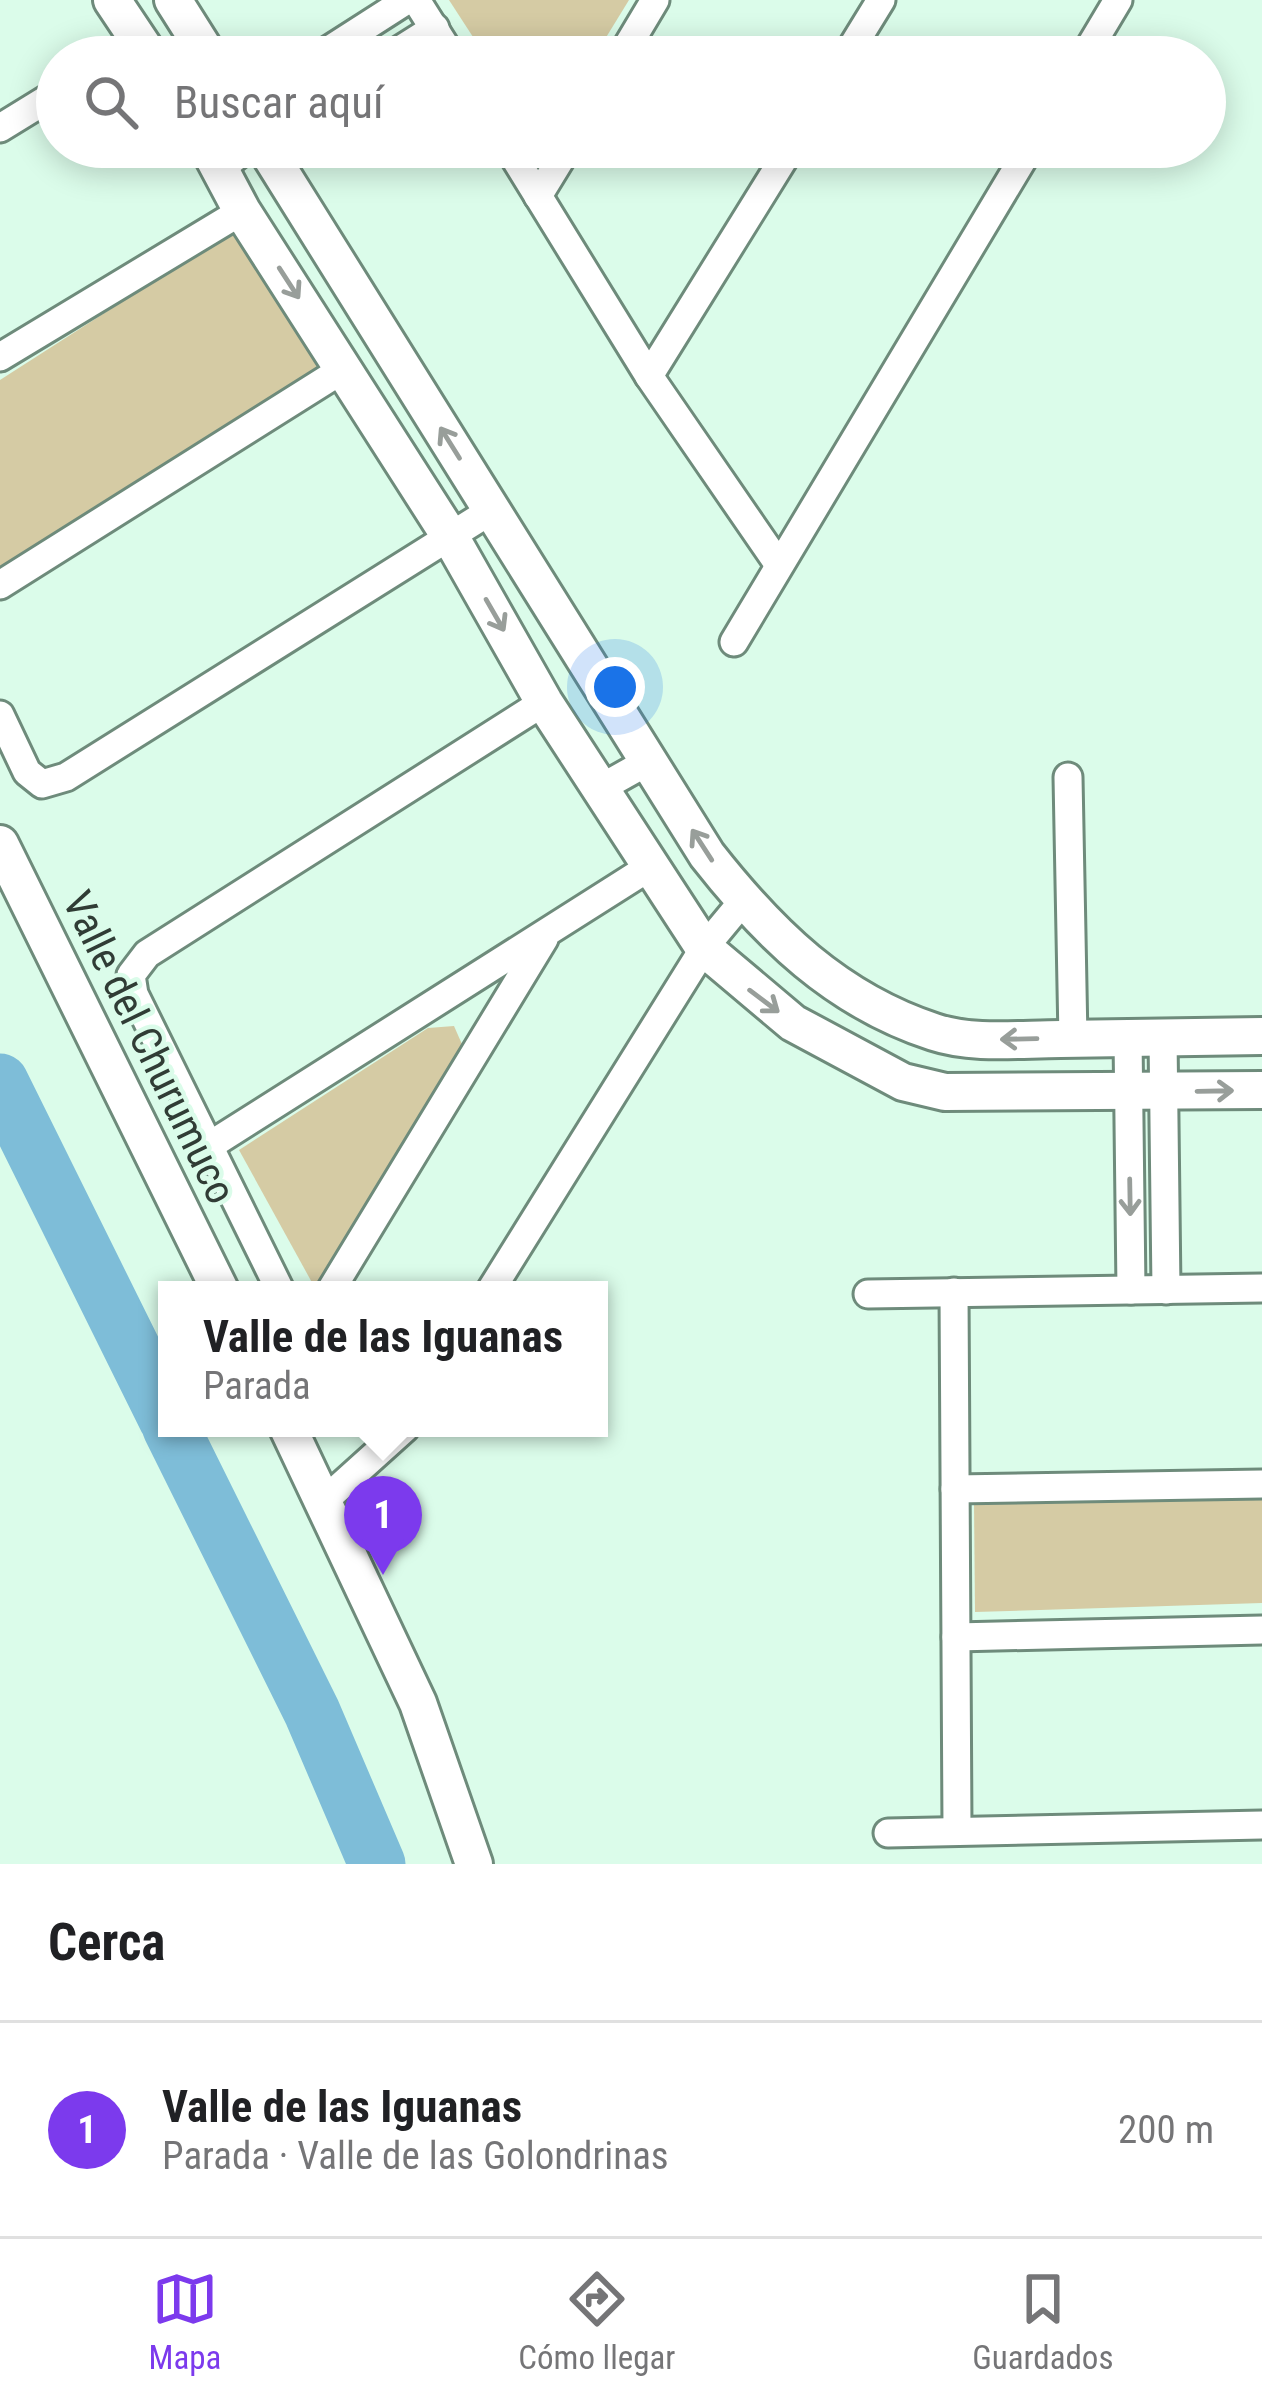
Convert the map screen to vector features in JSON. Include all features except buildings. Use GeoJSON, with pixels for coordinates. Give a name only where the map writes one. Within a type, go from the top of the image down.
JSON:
{"type":"FeatureCollection","features":[{"type":"Feature","properties":{"kind":"street"},"geometry":{"type":"LineString","coordinates":[[112,0],[128,36]]}},
{"type":"Feature","properties":{"kind":"street"},"geometry":{"type":"LineString","coordinates":[[173,0],[195,36]]}},
{"type":"Feature","properties":{"kind":"street"},"geometry":{"type":"LineString","coordinates":[[353,36],[412,0],[440,36]]}},
{"type":"Feature","properties":{"kind":"street"},"geometry":{"type":"LineString","coordinates":[[634,36],[655,0]]}},
{"type":"Feature","properties":{"kind":"street"},"geometry":{"type":"LineString","coordinates":[[859,36],[881,0]]}},
{"type":"Feature","properties":{"kind":"street"},"geometry":{"type":"LineString","coordinates":[[1097,36],[1118,0]]}},
{"type":"Feature","properties":{"kind":"street"},"geometry":{"type":"LineString","coordinates":[[422,36],[435,28]]}},
{"type":"Feature","properties":{"kind":"street"},"geometry":{"type":"LineString","coordinates":[[0,128],[36,106]]}},
{"type":"Feature","properties":{"kind":"street"},"geometry":{"type":"LineString","coordinates":[[230,168],[242,211],[452,538],[544,701],[648,868],[704,948],[793,1023],[903,1082],[991,1095],[1262,1090]]}},
{"type":"Feature","properties":{"kind":"street"},"geometry":{"type":"LineString","coordinates":[[278,168],[649,761],[743,901],[796,956],[842,987],[921,1027],[985,1040],[1262,1036]]}},
{"type":"Feature","properties":{"kind":"street"},"geometry":{"type":"LineString","coordinates":[[521,168],[650,376],[779,565]]}},
{"type":"Feature","properties":{"kind":"street"},"geometry":{"type":"LineString","coordinates":[[538,196],[555,168]]}},
{"type":"Feature","properties":{"kind":"street"},"geometry":{"type":"LineString","coordinates":[[650,376],[778,168]]}},
{"type":"Feature","properties":{"kind":"street"},"geometry":{"type":"LineString","coordinates":[[734,642],[1017,168]]}},
{"type":"Feature","properties":{"kind":"street"},"geometry":{"type":"LineString","coordinates":[[0,357],[242,211]]}},
{"type":"Feature","properties":{"kind":"street"},"geometry":{"type":"LineString","coordinates":[[0,585],[345,368]]}},
{"type":"Feature","properties":{"kind":"street"},"geometry":{"type":"LineString","coordinates":[[0,715],[27,772],[42,784],[66,777],[492,510]]}},
{"type":"Feature","properties":{"kind":"street"},"geometry":{"type":"LineString","coordinates":[[276,1281],[134,994],[131,975],[147,954],[544,701]]}},
{"type":"Feature","properties":{"kind":"street"},"geometry":{"type":"LineString","coordinates":[[599,789],[649,761]]}},
{"type":"Feature","properties":{"kind":"street"},"geometry":{"type":"LineString","coordinates":[[1068,777],[1073,1039]]}},
{"type":"Feature","properties":{"kind":"street","name":"Valle del Churumuco"},"geometry":{"type":"LineString","coordinates":[[0,844],[216,1281]]}},
{"type":"Feature","properties":{"kind":"street"},"geometry":{"type":"LineString","coordinates":[[209,1146],[648,868]]}},
{"type":"Feature","properties":{"kind":"street"},"geometry":{"type":"LineString","coordinates":[[497,1281],[704,948],[743,901]]}},
{"type":"Feature","properties":{"kind":"street"},"geometry":{"type":"LineString","coordinates":[[336,1281],[549,930]]}},
{"type":"Feature","properties":{"kind":"street"},"geometry":{"type":"LineString","coordinates":[[1145,1037],[1166,1290]]}},
{"type":"Feature","properties":{"kind":"street"},"geometry":{"type":"LineString","coordinates":[[1131,1290],[1146,1092]]}},
{"type":"Feature","properties":{"kind":"street"},"geometry":{"type":"LineString","coordinates":[[868,1294],[1262,1288]]}},
{"type":"Feature","properties":{"kind":"street"},"geometry":{"type":"LineString","coordinates":[[954,1292],[957,1829]]}},
{"type":"Feature","properties":{"kind":"street"},"geometry":{"type":"LineString","coordinates":[[292,1437],[418,1703],[474,1864]]}},
{"type":"Feature","properties":{"kind":"street"},"geometry":{"type":"LineString","coordinates":[[330,1513],[397,1437]]}},
{"type":"Feature","properties":{"kind":"street"},"geometry":{"type":"LineString","coordinates":[[955,1489],[1262,1484]]}},
{"type":"Feature","properties":{"kind":"street"},"geometry":{"type":"LineString","coordinates":[[956,1637],[1262,1630]]}},
{"type":"Feature","properties":{"kind":"street"},"geometry":{"type":"LineString","coordinates":[[888,1833],[1262,1825]]}},
{"type":"Feature","properties":{"kind":"shaded area"},"geometry":{"type":"Polygon","coordinates":[[[449,0],[629,0],[607,36],[472,36],[449,0]]]}},
{"type":"Feature","properties":{"kind":"shaded area"},"geometry":{"type":"Polygon","coordinates":[[[237,228],[323,364],[0,570],[0,380],[237,228]]]}},
{"type":"Feature","properties":{"kind":"shaded area"},"geometry":{"type":"Polygon","coordinates":[[[454,1026],[465,1051],[319,1281],[311,1281],[239,1150],[428,1028],[454,1026]]]}},
{"type":"Feature","properties":{"kind":"shaded area"},"geometry":{"type":"Polygon","coordinates":[[[1262,1496],[1262,1603],[975,1612],[974,1503],[1262,1496]]]}},
{"type":"Feature","properties":{"kind":"waterway"},"geometry":{"type":"LineString","coordinates":[[0,1082],[158,1401]]}},
{"type":"Feature","properties":{"kind":"waterway"},"geometry":{"type":"LineString","coordinates":[[175,1437],[312,1712],[377,1864]]}},
{"type":"Feature","properties":{"kind":"place","name":"Valle de las Iguanas"},"geometry":{"type":"Point","coordinates":[383,1575]}}]}
